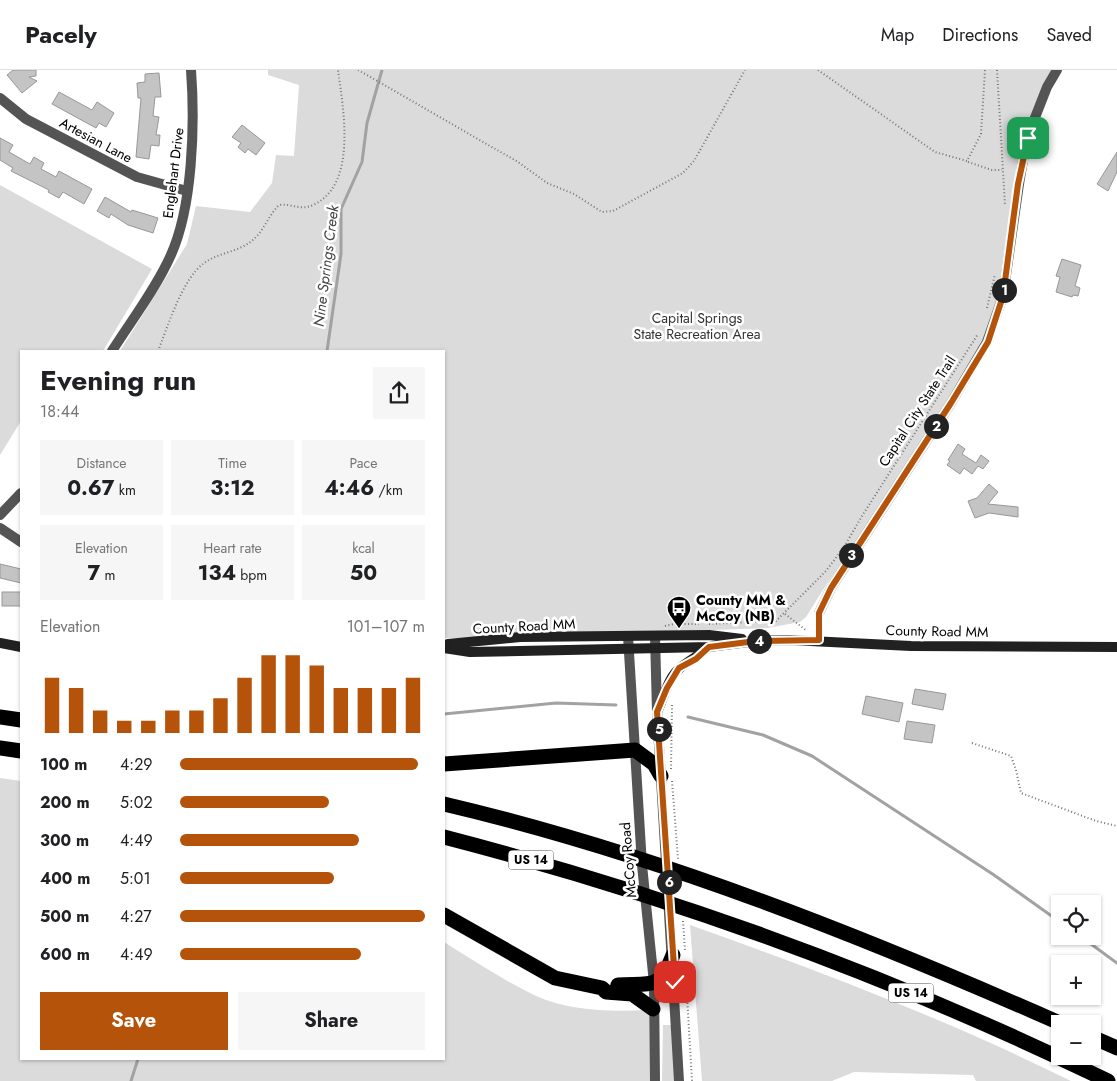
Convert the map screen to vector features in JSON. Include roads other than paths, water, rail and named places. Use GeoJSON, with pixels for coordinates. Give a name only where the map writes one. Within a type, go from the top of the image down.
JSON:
{"type":"FeatureCollection","features":[{"type":"Feature","properties":{"kind":"highway"},"geometry":{"type":"LineString","coordinates":[[0,717],[20,720]]}},
{"type":"Feature","properties":{"kind":"highway"},"geometry":{"type":"LineString","coordinates":[[0,748],[20,751]]}},
{"type":"Feature","properties":{"kind":"highway"},"geometry":{"type":"LineString","coordinates":[[445,764],[635,750],[654,764],[661,776]]}},
{"type":"Feature","properties":{"kind":"highway","name":"US 14"},"geometry":{"type":"LineString","coordinates":[[445,804],[548,831],[706,881],[942,971],[1051,1019]]}},
{"type":"Feature","properties":{"kind":"highway","name":"US 14"},"geometry":{"type":"LineString","coordinates":[[445,837],[559,868],[709,917],[912,994],[1108,1081]]}},
{"type":"Feature","properties":{"kind":"highway"},"geometry":{"type":"LineString","coordinates":[[445,916],[554,978],[602,988],[606,992],[632,994],[643,999],[653,1010]]}},
{"type":"Feature","properties":{"kind":"highway"},"geometry":{"type":"LineString","coordinates":[[602,988],[607,986],[654,983],[666,973],[673,955]]}},
{"type":"Feature","properties":{"kind":"highway"},"geometry":{"type":"LineString","coordinates":[[1101,1041],[1117,1048]]}},
{"type":"Feature","properties":{"kind":"main road","name":"County Road MM"},"geometry":{"type":"LineString","coordinates":[[445,646],[520,637],[709,635],[756,641]]}},
{"type":"Feature","properties":{"kind":"main road","name":"County Road MM"},"geometry":{"type":"LineString","coordinates":[[445,646],[470,652],[654,649],[709,647],[756,641],[819,640],[912,646],[1117,647]]}},
{"type":"Feature","properties":{"kind":"main road"},"geometry":{"type":"LineString","coordinates":[[0,643],[20,646]]}},
{"type":"Feature","properties":{"kind":"main road"},"geometry":{"type":"LineString","coordinates":[[657,712],[667,688],[679,668],[696,659],[709,647]]}},
{"type":"Feature","properties":{"kind":"street","name":"Englehart Drive"},"geometry":{"type":"LineString","coordinates":[[113,350],[170,258],[178,237],[187,191],[193,115],[191,70]]}},
{"type":"Feature","properties":{"kind":"street"},"geometry":{"type":"LineString","coordinates":[[819,640],[819,613],[831,588],[951,403],[988,342],[1003,296],[1018,184],[1028,138],[1047,87],[1056,70]]}},
{"type":"Feature","properties":{"kind":"street","name":"Artesian Lane"},"geometry":{"type":"LineString","coordinates":[[0,98],[26,119],[137,177],[187,191]]}},
{"type":"Feature","properties":{"kind":"street"},"geometry":{"type":"LineString","coordinates":[[0,515],[20,495]]}},
{"type":"Feature","properties":{"kind":"street"},"geometry":{"type":"LineString","coordinates":[[0,528],[20,541]]}},
{"type":"Feature","properties":{"kind":"street","name":"McCoy Road"},"geometry":{"type":"LineString","coordinates":[[628,636],[642,865],[654,983],[655,1081]]}},
{"type":"Feature","properties":{"kind":"street"},"geometry":{"type":"LineString","coordinates":[[655,636],[657,712],[673,955],[679,1081]]}},
{"type":"Feature","properties":{"kind":"waterway","name":"Nine Springs Creek"},"geometry":{"type":"LineString","coordinates":[[327,350],[341,254],[341,209],[362,162],[367,123],[382,70]]}},
{"type":"Feature","properties":{"kind":"waterway"},"geometry":{"type":"LineString","coordinates":[[445,714],[556,703],[616,705]]}},
{"type":"Feature","properties":{"kind":"waterway"},"geometry":{"type":"LineString","coordinates":[[688,717],[763,735],[812,756],[994,875],[1051,916]]}},
{"type":"Feature","properties":{"kind":"waterway"},"geometry":{"type":"LineString","coordinates":[[1092,945],[1117,963]]}},
{"type":"Feature","properties":{"kind":"waterway","name":"Nine Springs Creek"},"geometry":{"type":"LineString","coordinates":[[131,1081],[138,1060]]}},
{"type":"Feature","properties":{"kind":"place","name":"County MM & McCoy (NB)"},"geometry":{"type":"Point","coordinates":[679,629]}},
{"type":"Feature","properties":{"kind":"park label","name":"Capital Springs State Recreation Area"},"geometry":{"type":"Point","coordinates":[697,326]}}]}
